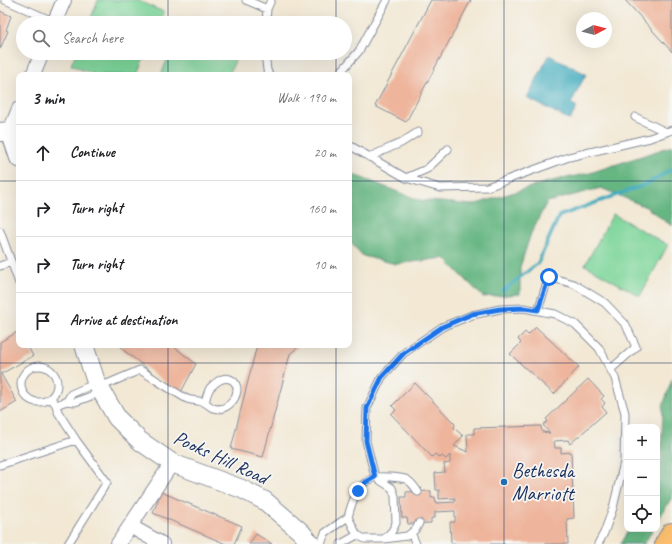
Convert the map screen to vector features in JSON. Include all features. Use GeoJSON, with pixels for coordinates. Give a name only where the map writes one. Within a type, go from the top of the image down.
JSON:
{"type":"FeatureCollection","features":[{"type":"Feature","properties":{"kind":"highway"},"geometry":{"type":"LineString","coordinates":[[666,544],[672,534]]}},
{"type":"Feature","properties":{"kind":"street"},"geometry":{"type":"LineString","coordinates":[[57,16],[64,0]]}},
{"type":"Feature","properties":{"kind":"street"},"geometry":{"type":"LineString","coordinates":[[34,72],[39,60]]}},
{"type":"Feature","properties":{"kind":"street"},"geometry":{"type":"LineString","coordinates":[[16,113],[5,132],[16,152]]}},
{"type":"Feature","properties":{"kind":"street","name":"Pooks Hill Road"},"geometry":{"type":"LineString","coordinates":[[85,348],[99,387],[117,418],[140,441],[172,463],[242,489],[265,501],[301,532],[311,544]]}},
{"type":"Feature","properties":{"kind":"street"},"geometry":{"type":"LineString","coordinates":[[118,544],[172,463]]}},
{"type":"Feature","properties":{"kind":"street"},"geometry":{"type":"LineString","coordinates":[[130,526],[162,544]]}},
{"type":"Feature","properties":{"kind":"lane"},"geometry":{"type":"LineString","coordinates":[[5,0],[39,16]]}},
{"type":"Feature","properties":{"kind":"lane"},"geometry":{"type":"LineString","coordinates":[[246,0],[267,9]]}},
{"type":"Feature","properties":{"kind":"lane"},"geometry":{"type":"LineString","coordinates":[[266,16],[267,9],[271,0]]}},
{"type":"Feature","properties":{"kind":"lane"},"geometry":{"type":"LineString","coordinates":[[352,59],[359,51],[387,0]]}},
{"type":"Feature","properties":{"kind":"lane"},"geometry":{"type":"LineString","coordinates":[[266,60],[268,72]]}},
{"type":"Feature","properties":{"kind":"lane"},"geometry":{"type":"LineString","coordinates":[[341,72],[351,60]]}},
{"type":"Feature","properties":{"kind":"lane"},"geometry":{"type":"LineString","coordinates":[[635,117],[669,131]]}},
{"type":"Feature","properties":{"kind":"lane"},"geometry":{"type":"LineString","coordinates":[[352,147],[406,178],[440,188],[487,187],[569,157],[650,138],[669,131]]}},
{"type":"Feature","properties":{"kind":"lane"},"geometry":{"type":"LineString","coordinates":[[369,157],[401,143],[418,132]]}},
{"type":"Feature","properties":{"kind":"lane"},"geometry":{"type":"LineString","coordinates":[[406,178],[427,169],[448,149]]}},
{"type":"Feature","properties":{"kind":"lane"},"geometry":{"type":"LineString","coordinates":[[0,231],[16,275]]}},
{"type":"Feature","properties":{"kind":"lane"},"geometry":{"type":"LineString","coordinates":[[0,266],[11,262]]}},
{"type":"Feature","properties":{"kind":"lane"},"geometry":{"type":"LineString","coordinates":[[538,310],[549,277],[574,284],[605,303],[626,325],[636,347],[611,369]]}},
{"type":"Feature","properties":{"kind":"lane"},"geometry":{"type":"LineString","coordinates":[[384,539],[392,531],[396,523],[395,496],[392,488],[375,477],[366,441],[367,408],[382,377],[404,353],[442,327],[472,314],[500,309],[524,308],[555,314],[575,324],[599,348],[615,378],[625,413],[624,462],[613,508],[604,533],[598,544]]}},
{"type":"Feature","properties":{"kind":"lane"},"geometry":{"type":"LineString","coordinates":[[40,366],[51,371],[56,382],[56,388],[50,398],[46,401],[36,402],[27,398],[21,384],[24,374],[28,370],[40,366]]}},
{"type":"Feature","properties":{"kind":"lane"},"geometry":{"type":"LineString","coordinates":[[67,401],[71,394],[99,387],[140,370],[189,400],[205,403],[214,408],[224,408],[231,404],[235,398],[237,389],[235,383],[231,379],[220,380],[210,389],[205,403]]}},
{"type":"Feature","properties":{"kind":"lane"},"geometry":{"type":"LineString","coordinates":[[56,405],[67,401],[75,402],[99,387]]}},
{"type":"Feature","properties":{"kind":"lane"},"geometry":{"type":"LineString","coordinates":[[50,398],[56,405],[58,412],[76,440],[106,482],[68,544]]}},
{"type":"Feature","properties":{"kind":"lane"},"geometry":{"type":"LineString","coordinates":[[0,465],[76,440]]}},
{"type":"Feature","properties":{"kind":"lane"},"geometry":{"type":"LineString","coordinates":[[321,544],[325,533],[348,517],[358,491],[366,482],[375,477],[403,478],[413,483],[418,492]]}},
{"type":"Feature","properties":{"kind":"lane"},"geometry":{"type":"LineString","coordinates":[[348,517],[357,535],[365,539],[384,539],[408,536],[416,529],[419,523]]}},
{"type":"Feature","properties":{"kind":"lane"},"geometry":{"type":"LineString","coordinates":[[411,534],[416,544]]}},
{"type":"Feature","properties":{"kind":"lane"},"geometry":{"type":"LineString","coordinates":[[341,544],[357,535]]}},
{"type":"Feature","properties":{"kind":"green space"},"geometry":{"type":"Polygon","coordinates":[[[98,0],[136,0],[164,12],[162,16],[92,16],[98,0]]]}},
{"type":"Feature","properties":{"kind":"green space"},"geometry":{"type":"Polygon","coordinates":[[[73,60],[143,60],[138,72],[88,72],[71,65],[73,60]]]}},
{"type":"Feature","properties":{"kind":"green space"},"geometry":{"type":"Polygon","coordinates":[[[167,60],[235,60],[230,72],[162,72],[167,60]]]}},
{"type":"Feature","properties":{"kind":"green space"},"geometry":{"type":"Polygon","coordinates":[[[672,146],[672,226],[646,207],[601,188],[547,202],[531,233],[520,267],[520,294],[483,297],[444,258],[396,264],[363,256],[352,244],[352,174],[419,200],[473,205],[547,182],[590,173],[672,146]]]}},
{"type":"Feature","properties":{"kind":"green space"},"geometry":{"type":"Polygon","coordinates":[[[613,214],[668,245],[640,296],[585,265],[613,214]]]}},
{"type":"Feature","properties":{"kind":"green space"},"geometry":{"type":"Polygon","coordinates":[[[672,379],[672,497],[660,517],[660,465],[663,406],[672,379]]]}},
{"type":"Feature","properties":{"kind":"green space"},"geometry":{"type":"Polygon","coordinates":[[[627,532],[651,532],[644,544],[620,544],[627,532]]]}},
{"type":"Feature","properties":{"kind":"water"},"geometry":{"type":"Polygon","coordinates":[[[549,55],[586,74],[571,103],[577,107],[570,120],[527,98],[549,55]]]}},
{"type":"Feature","properties":{"kind":"building"},"geometry":{"type":"Polygon","coordinates":[[[431,0],[471,0],[406,122],[375,106],[431,0]]]}},
{"type":"Feature","properties":{"kind":"building"},"geometry":{"type":"Polygon","coordinates":[[[625,0],[672,0],[672,52],[625,0]]]}},
{"type":"Feature","properties":{"kind":"building"},"geometry":{"type":"Polygon","coordinates":[[[0,11],[11,16],[6,30],[8,31],[0,49],[0,11]]]}},
{"type":"Feature","properties":{"kind":"building"},"geometry":{"type":"Polygon","coordinates":[[[536,327],[579,367],[554,394],[510,354],[521,343],[518,339],[525,332],[528,335],[536,327]]]}},
{"type":"Feature","properties":{"kind":"building"},"geometry":{"type":"Polygon","coordinates":[[[16,333],[16,348],[29,348],[33,356],[1,374],[17,402],[0,412],[0,342],[16,333]]]}},
{"type":"Feature","properties":{"kind":"building"},"geometry":{"type":"Polygon","coordinates":[[[176,348],[196,364],[180,394],[122,349],[176,348]]]}},
{"type":"Feature","properties":{"kind":"building"},"geometry":{"type":"Polygon","coordinates":[[[256,348],[297,348],[290,354],[263,457],[231,449],[256,348]]]}},
{"type":"Feature","properties":{"kind":"building","name":"Bethesda Marriott"},"geometry":{"type":"Polygon","coordinates":[[[588,379],[604,396],[601,399],[605,403],[602,407],[606,412],[570,444],[568,440],[554,441],[555,448],[561,448],[561,453],[571,452],[574,518],[567,519],[568,544],[455,544],[451,543],[450,522],[455,522],[455,511],[435,512],[435,518],[431,518],[431,523],[408,524],[407,518],[402,518],[401,497],[406,497],[406,492],[431,491],[431,498],[435,497],[436,503],[455,502],[455,498],[439,499],[439,490],[436,490],[435,473],[445,472],[444,464],[450,463],[450,455],[446,459],[442,456],[440,458],[435,454],[432,457],[391,414],[396,410],[392,406],[415,383],[455,424],[454,428],[463,436],[454,446],[468,452],[467,434],[474,434],[474,428],[541,426],[542,432],[550,433],[543,425],[548,421],[546,419],[588,379]]]}},
{"type":"Feature","properties":{"kind":"building"},"geometry":{"type":"Polygon","coordinates":[[[161,492],[242,526],[234,544],[226,544],[153,513],[161,492]]]}},
{"type":"Feature","properties":{"kind":"building"},"geometry":{"type":"Polygon","coordinates":[[[256,534],[272,544],[249,544],[256,534]]]}},
{"type":"Feature","properties":{"kind":"waterway"},"geometry":{"type":"LineString","coordinates":[[503,291],[538,263],[559,216],[647,184],[672,169]]}},
{"type":"Feature","properties":{"kind":"place","name":"Bethesda Marriott"},"geometry":{"type":"Point","coordinates":[504,482]}},
{"type":"Feature","properties":{"kind":"route"},"geometry":{"type":"LineString","coordinates":[[358,491],[366,482],[375,477],[366,441],[367,408],[382,377],[404,353],[442,327],[472,314],[500,309],[524,308],[538,310],[549,277]]}}]}
